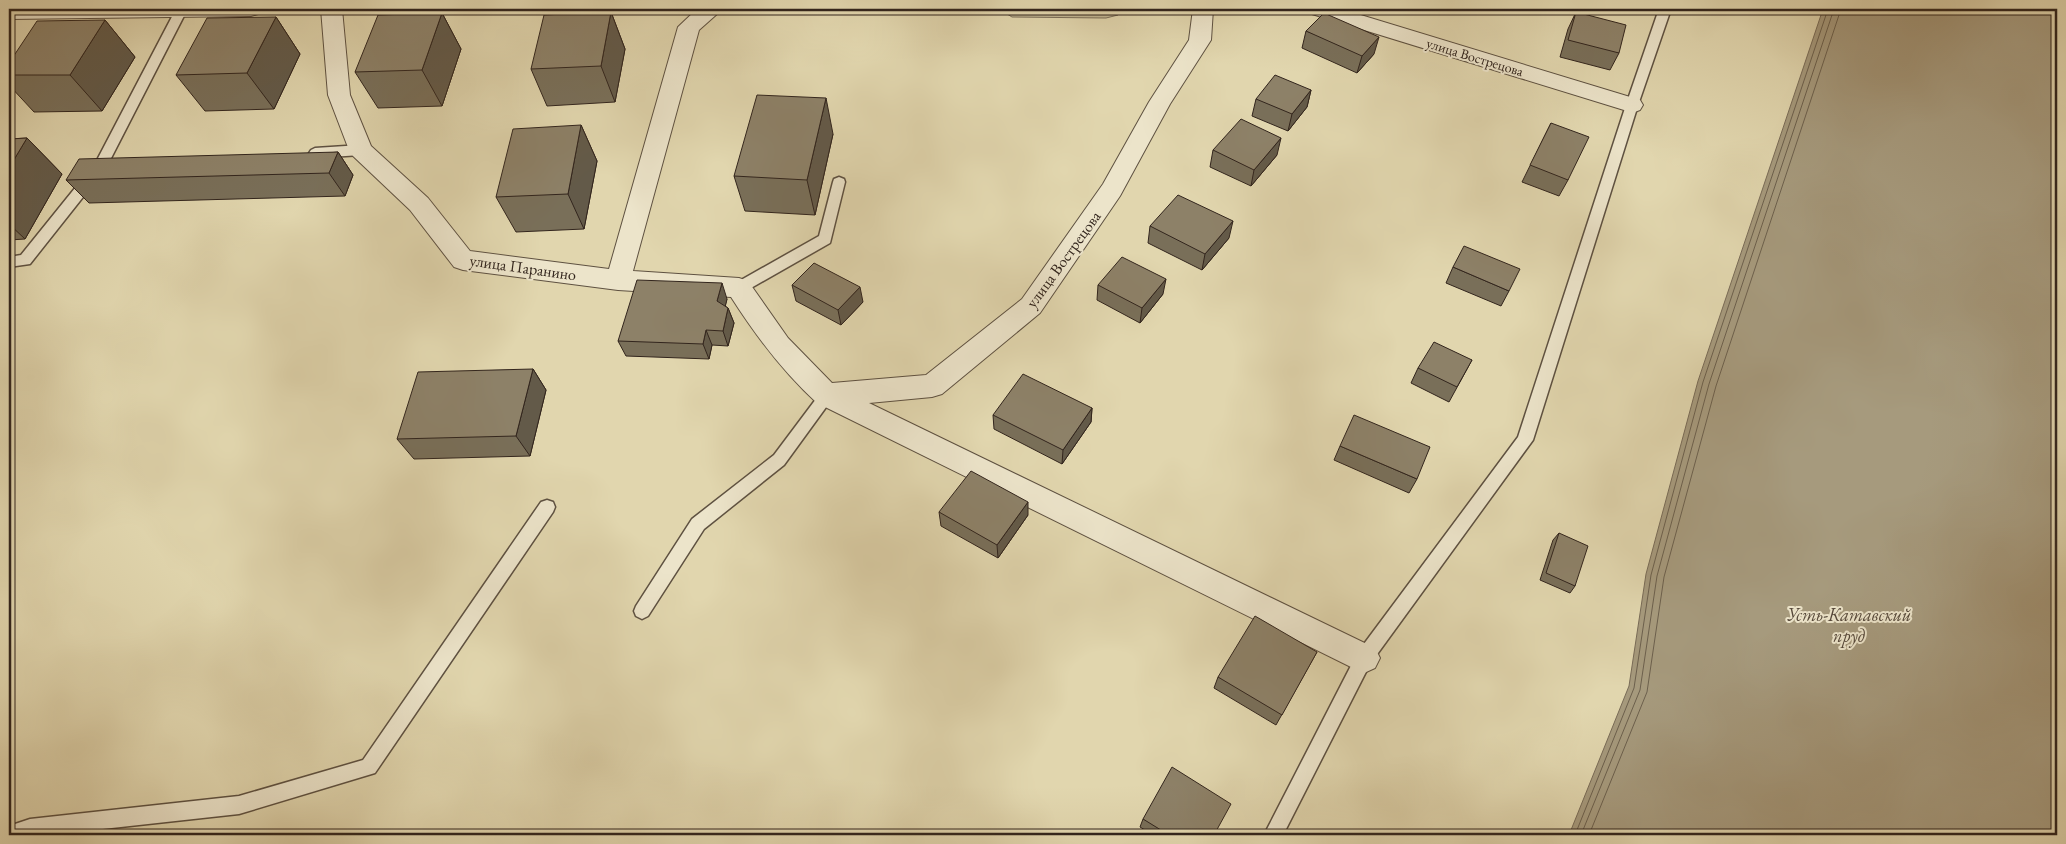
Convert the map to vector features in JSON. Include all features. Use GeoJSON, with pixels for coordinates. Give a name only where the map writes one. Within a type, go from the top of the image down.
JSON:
{"type":"FeatureCollection","features":[{"type":"Feature","properties":{"kind":"street"},"geometry":{"type":"LineString","coordinates":[[9,12],[251,9]]}},
{"type":"Feature","properties":{"kind":"street","name":"улица Паранино"},"geometry":{"type":"LineString","coordinates":[[331,9],[339,95],[361,150],[419,204],[463,260],[618,280],[739,288]]}},
{"type":"Feature","properties":{"kind":"street"},"geometry":{"type":"LineString","coordinates":[[618,280],[689,27],[710,9]]}},
{"type":"Feature","properties":{"kind":"street","name":"улица Вострецова"},"geometry":{"type":"LineString","coordinates":[[827,395],[932,386],[1031,306],[1112,190],[1160,102],[1200,40],[1202,9]]}},
{"type":"Feature","properties":{"kind":"street","name":"улица Вострецова"},"geometry":{"type":"LineString","coordinates":[[1319,9],[1632,105]]}},
{"type":"Feature","properties":{"kind":"street"},"geometry":{"type":"LineString","coordinates":[[739,288],[751,308],[806,378],[827,395],[1364,658]]}},
{"type":"Feature","properties":{"kind":"lane"},"geometry":{"type":"LineString","coordinates":[[1273,835],[1364,658],[1525,440],[1632,105],[1665,9]]}},
{"type":"Feature","properties":{"kind":"lane"},"geometry":{"type":"LineString","coordinates":[[9,262],[25,260],[106,165],[181,10]]}},
{"type":"Feature","properties":{"kind":"lane"},"geometry":{"type":"LineString","coordinates":[[301,154],[361,150]]}},
{"type":"Feature","properties":{"kind":"lane"},"geometry":{"type":"LineString","coordinates":[[739,288],[825,239],[839,182]]}},
{"type":"Feature","properties":{"kind":"lane"},"geometry":{"type":"LineString","coordinates":[[642,610],[698,524],[779,460],[827,395]]}},
{"type":"Feature","properties":{"kind":"lane"},"geometry":{"type":"LineString","coordinates":[[9,835],[30,828],[240,805],[369,767],[547,508]]}},
{"type":"Feature","properties":{"kind":"shaded area"},"geometry":{"type":"Polygon","coordinates":[[[999,9],[1121,9],[1118,15],[1106,18],[1012,17],[999,9]]]}},
{"type":"Feature","properties":{"kind":"water","name":"Усть-Катавский пруд"},"geometry":{"type":"Polygon","coordinates":[[[1823,9],[2057,9],[2057,835],[1569,835],[1629,686],[1646,574],[1698,381],[1823,9]]]}},
{"type":"Feature","properties":{"kind":"building"},"geometry":{"type":"Polygon","coordinates":[[[611,12],[601,66],[531,69],[544,15],[611,12]]]}},
{"type":"Feature","properties":{"kind":"building"},"geometry":{"type":"Polygon","coordinates":[[[1576,12],[1626,25],[1619,53],[1568,40],[1576,12]]]}},
{"type":"Feature","properties":{"kind":"building"},"geometry":{"type":"Polygon","coordinates":[[[442,13],[422,70],[355,72],[378,15],[442,13]]]}},
{"type":"Feature","properties":{"kind":"building"},"geometry":{"type":"Polygon","coordinates":[[[1324,13],[1379,37],[1362,56],[1306,31],[1324,13]]]}},
{"type":"Feature","properties":{"kind":"building"},"geometry":{"type":"Polygon","coordinates":[[[276,17],[247,73],[176,75],[207,18],[276,17]]]}},
{"type":"Feature","properties":{"kind":"building"},"geometry":{"type":"Polygon","coordinates":[[[105,20],[70,75],[9,75],[9,63],[37,21],[105,20]]]}},
{"type":"Feature","properties":{"kind":"building"},"geometry":{"type":"Polygon","coordinates":[[[1275,75],[1311,90],[1292,114],[1256,99],[1275,75]]]}},
{"type":"Feature","properties":{"kind":"building"},"geometry":{"type":"Polygon","coordinates":[[[757,95],[826,98],[807,180],[734,176],[757,95]]]}},
{"type":"Feature","properties":{"kind":"building"},"geometry":{"type":"Polygon","coordinates":[[[1241,119],[1281,138],[1254,170],[1213,150],[1241,119]]]}},
{"type":"Feature","properties":{"kind":"building"},"geometry":{"type":"Polygon","coordinates":[[[1551,123],[1589,137],[1568,180],[1530,165],[1551,123]]]}},
{"type":"Feature","properties":{"kind":"building"},"geometry":{"type":"Polygon","coordinates":[[[581,125],[568,194],[496,197],[513,129],[581,125]]]}},
{"type":"Feature","properties":{"kind":"building"},"geometry":{"type":"Polygon","coordinates":[[[27,138],[9,168],[9,139],[27,138]]]}},
{"type":"Feature","properties":{"kind":"building"},"geometry":{"type":"Polygon","coordinates":[[[338,152],[329,173],[66,180],[79,159],[338,152]]]}},
{"type":"Feature","properties":{"kind":"building"},"geometry":{"type":"Polygon","coordinates":[[[1178,195],[1233,221],[1205,254],[1150,226],[1178,195]]]}},
{"type":"Feature","properties":{"kind":"building"},"geometry":{"type":"Polygon","coordinates":[[[1464,246],[1520,269],[1509,291],[1453,267],[1464,246]]]}},
{"type":"Feature","properties":{"kind":"building"},"geometry":{"type":"Polygon","coordinates":[[[1122,257],[1166,279],[1142,308],[1098,285],[1122,257]]]}},
{"type":"Feature","properties":{"kind":"building"},"geometry":{"type":"Polygon","coordinates":[[[814,263],[860,287],[838,310],[792,285],[814,263]]]}},
{"type":"Feature","properties":{"kind":"building"},"geometry":{"type":"Polygon","coordinates":[[[637,280],[722,283],[717,301],[728,308],[723,331],[706,330],[703,344],[618,341],[637,280]]]}},
{"type":"Feature","properties":{"kind":"building"},"geometry":{"type":"Polygon","coordinates":[[[1434,342],[1472,360],[1457,387],[1418,368],[1434,342]]]}},
{"type":"Feature","properties":{"kind":"building"},"geometry":{"type":"Polygon","coordinates":[[[533,369],[516,436],[397,439],[418,372],[533,369]]]}},
{"type":"Feature","properties":{"kind":"building"},"geometry":{"type":"Polygon","coordinates":[[[1023,374],[1092,408],[1063,450],[993,415],[1023,374]]]}},
{"type":"Feature","properties":{"kind":"building"},"geometry":{"type":"Polygon","coordinates":[[[1354,415],[1430,447],[1417,479],[1340,446],[1354,415]]]}},
{"type":"Feature","properties":{"kind":"building"},"geometry":{"type":"Polygon","coordinates":[[[971,471],[1028,502],[997,545],[939,512],[971,471]]]}},
{"type":"Feature","properties":{"kind":"building"},"geometry":{"type":"Polygon","coordinates":[[[1559,533],[1588,546],[1575,586],[1546,573],[1559,533]]]}},
{"type":"Feature","properties":{"kind":"building"},"geometry":{"type":"Polygon","coordinates":[[[1255,616],[1317,652],[1282,715],[1218,677],[1255,616]]]}},
{"type":"Feature","properties":{"kind":"building"},"geometry":{"type":"Polygon","coordinates":[[[1172,767],[1231,804],[1214,835],[1169,835],[1143,819],[1172,767]]]}}]}
